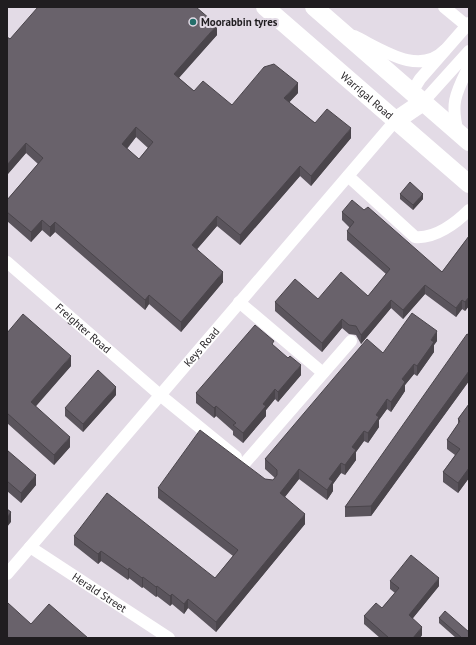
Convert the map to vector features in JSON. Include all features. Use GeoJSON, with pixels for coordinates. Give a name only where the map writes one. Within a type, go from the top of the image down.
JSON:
{"type":"FeatureCollection","features":[{"type":"Feature","properties":{"kind":"highway","name":"Warrigal Road"},"geometry":{"type":"LineString","coordinates":[[265,7],[469,184]]}},
{"type":"Feature","properties":{"kind":"highway"},"geometry":{"type":"LineString","coordinates":[[314,7],[463,138]]}},
{"type":"Feature","properties":{"kind":"highway"},"geometry":{"type":"LineString","coordinates":[[395,121],[418,97]]}},
{"type":"Feature","properties":{"kind":"street"},"geometry":{"type":"LineString","coordinates":[[418,97],[420,79],[468,24],[444,7]]}},
{"type":"Feature","properties":{"kind":"street"},"geometry":{"type":"LineString","coordinates":[[339,28],[396,56],[414,62],[432,60],[446,50]]}},
{"type":"Feature","properties":{"kind":"street"},"geometry":{"type":"LineString","coordinates":[[418,97],[469,51]]}},
{"type":"Feature","properties":{"kind":"street"},"geometry":{"type":"LineString","coordinates":[[463,138],[453,108],[458,91],[469,66]]}},
{"type":"Feature","properties":{"kind":"street","name":"Keys Road"},"geometry":{"type":"LineString","coordinates":[[7,574],[395,121]]}},
{"type":"Feature","properties":{"kind":"street"},"geometry":{"type":"LineString","coordinates":[[348,176],[415,237],[423,238],[445,229],[459,220],[469,210]]}},
{"type":"Feature","properties":{"kind":"street","name":"Freighter Road"},"geometry":{"type":"LineString","coordinates":[[7,262],[160,395],[248,466],[323,373]]}},
{"type":"Feature","properties":{"kind":"street"},"geometry":{"type":"LineString","coordinates":[[239,302],[323,373],[351,341]]}},
{"type":"Feature","properties":{"kind":"street","name":"Herald Street"},"geometry":{"type":"LineString","coordinates":[[30,547],[169,638]]}},
{"type":"Feature","properties":{"kind":"building"},"geometry":{"type":"Polygon","coordinates":[[[38,7],[196,7],[217,25],[174,74],[194,91],[203,81],[232,105],[264,67],[274,64],[298,83],[284,98],[315,123],[327,109],[351,128],[311,176],[300,166],[240,235],[217,216],[192,245],[223,272],[181,322],[149,295],[145,300],[55,222],[50,227],[42,220],[31,232],[7,212],[7,200],[43,158],[26,143],[7,165],[7,37],[10,39],[38,7]],[[136,127],[122,144],[139,159],[153,142],[136,127]]]}},
{"type":"Feature","properties":{"kind":"building"},"geometry":{"type":"Polygon","coordinates":[[[410,182],[423,194],[413,205],[400,194],[410,182]]]}},
{"type":"Feature","properties":{"kind":"building"},"geometry":{"type":"Polygon","coordinates":[[[352,200],[364,210],[368,207],[442,272],[469,236],[469,297],[465,302],[462,300],[456,308],[425,285],[403,310],[391,300],[361,335],[356,326],[349,325],[342,319],[322,343],[275,302],[295,279],[318,299],[341,272],[368,296],[390,269],[347,231],[354,222],[342,212],[352,200]]]}},
{"type":"Feature","properties":{"kind":"building"},"geometry":{"type":"Polygon","coordinates":[[[412,313],[437,331],[431,340],[434,342],[417,366],[414,364],[402,379],[405,382],[391,402],[387,399],[376,415],[379,417],[368,433],[364,431],[352,447],[356,450],[345,465],[341,463],[329,479],[333,481],[327,490],[299,469],[280,493],[305,514],[216,622],[188,599],[184,604],[172,594],[170,596],[157,586],[156,587],[143,577],[142,578],[129,568],[128,570],[101,551],[98,554],[74,536],[107,493],[215,578],[238,550],[158,488],[200,430],[265,479],[273,480],[277,475],[277,470],[265,459],[367,339],[383,353],[412,313]]]}},
{"type":"Feature","properties":{"kind":"building"},"geometry":{"type":"Polygon","coordinates":[[[23,314],[71,356],[31,402],[70,437],[54,455],[7,413],[7,333],[23,314]]]}},
{"type":"Feature","properties":{"kind":"building"},"geometry":{"type":"Polygon","coordinates":[[[255,325],[274,341],[272,344],[288,358],[290,356],[301,365],[278,392],[275,389],[263,404],[266,406],[243,433],[233,425],[236,423],[216,406],[214,408],[196,393],[255,325]]]}},
{"type":"Feature","properties":{"kind":"building"},"geometry":{"type":"Polygon","coordinates":[[[467,334],[469,335],[469,371],[371,506],[345,507],[467,334]]]}},
{"type":"Feature","properties":{"kind":"building"},"geometry":{"type":"Polygon","coordinates":[[[98,370],[116,387],[83,424],[65,408],[98,370]]]}},
{"type":"Feature","properties":{"kind":"building"},"geometry":{"type":"Polygon","coordinates":[[[469,404],[469,468],[458,483],[443,472],[460,449],[447,440],[460,421],[458,419],[469,404]]]}},
{"type":"Feature","properties":{"kind":"building"},"geometry":{"type":"Polygon","coordinates":[[[7,450],[36,475],[21,493],[7,481],[7,450]]]}},
{"type":"Feature","properties":{"kind":"building"},"geometry":{"type":"Polygon","coordinates":[[[7,509],[11,512],[7,517],[7,509]]]}},
{"type":"Feature","properties":{"kind":"building"},"geometry":{"type":"Polygon","coordinates":[[[411,555],[439,578],[409,615],[422,627],[413,638],[389,638],[364,616],[376,603],[382,608],[399,588],[390,581],[411,555]]]}},
{"type":"Feature","properties":{"kind":"building"},"geometry":{"type":"Polygon","coordinates":[[[8,603],[31,624],[49,604],[88,638],[7,638],[8,603]]]}},
{"type":"Feature","properties":{"kind":"building"},"geometry":{"type":"Polygon","coordinates":[[[445,611],[469,632],[469,638],[462,638],[439,618],[445,611]]]}},
{"type":"Feature","properties":{"kind":"place","name":"Moorabbin tyres"},"geometry":{"type":"Point","coordinates":[193,22]}}]}
